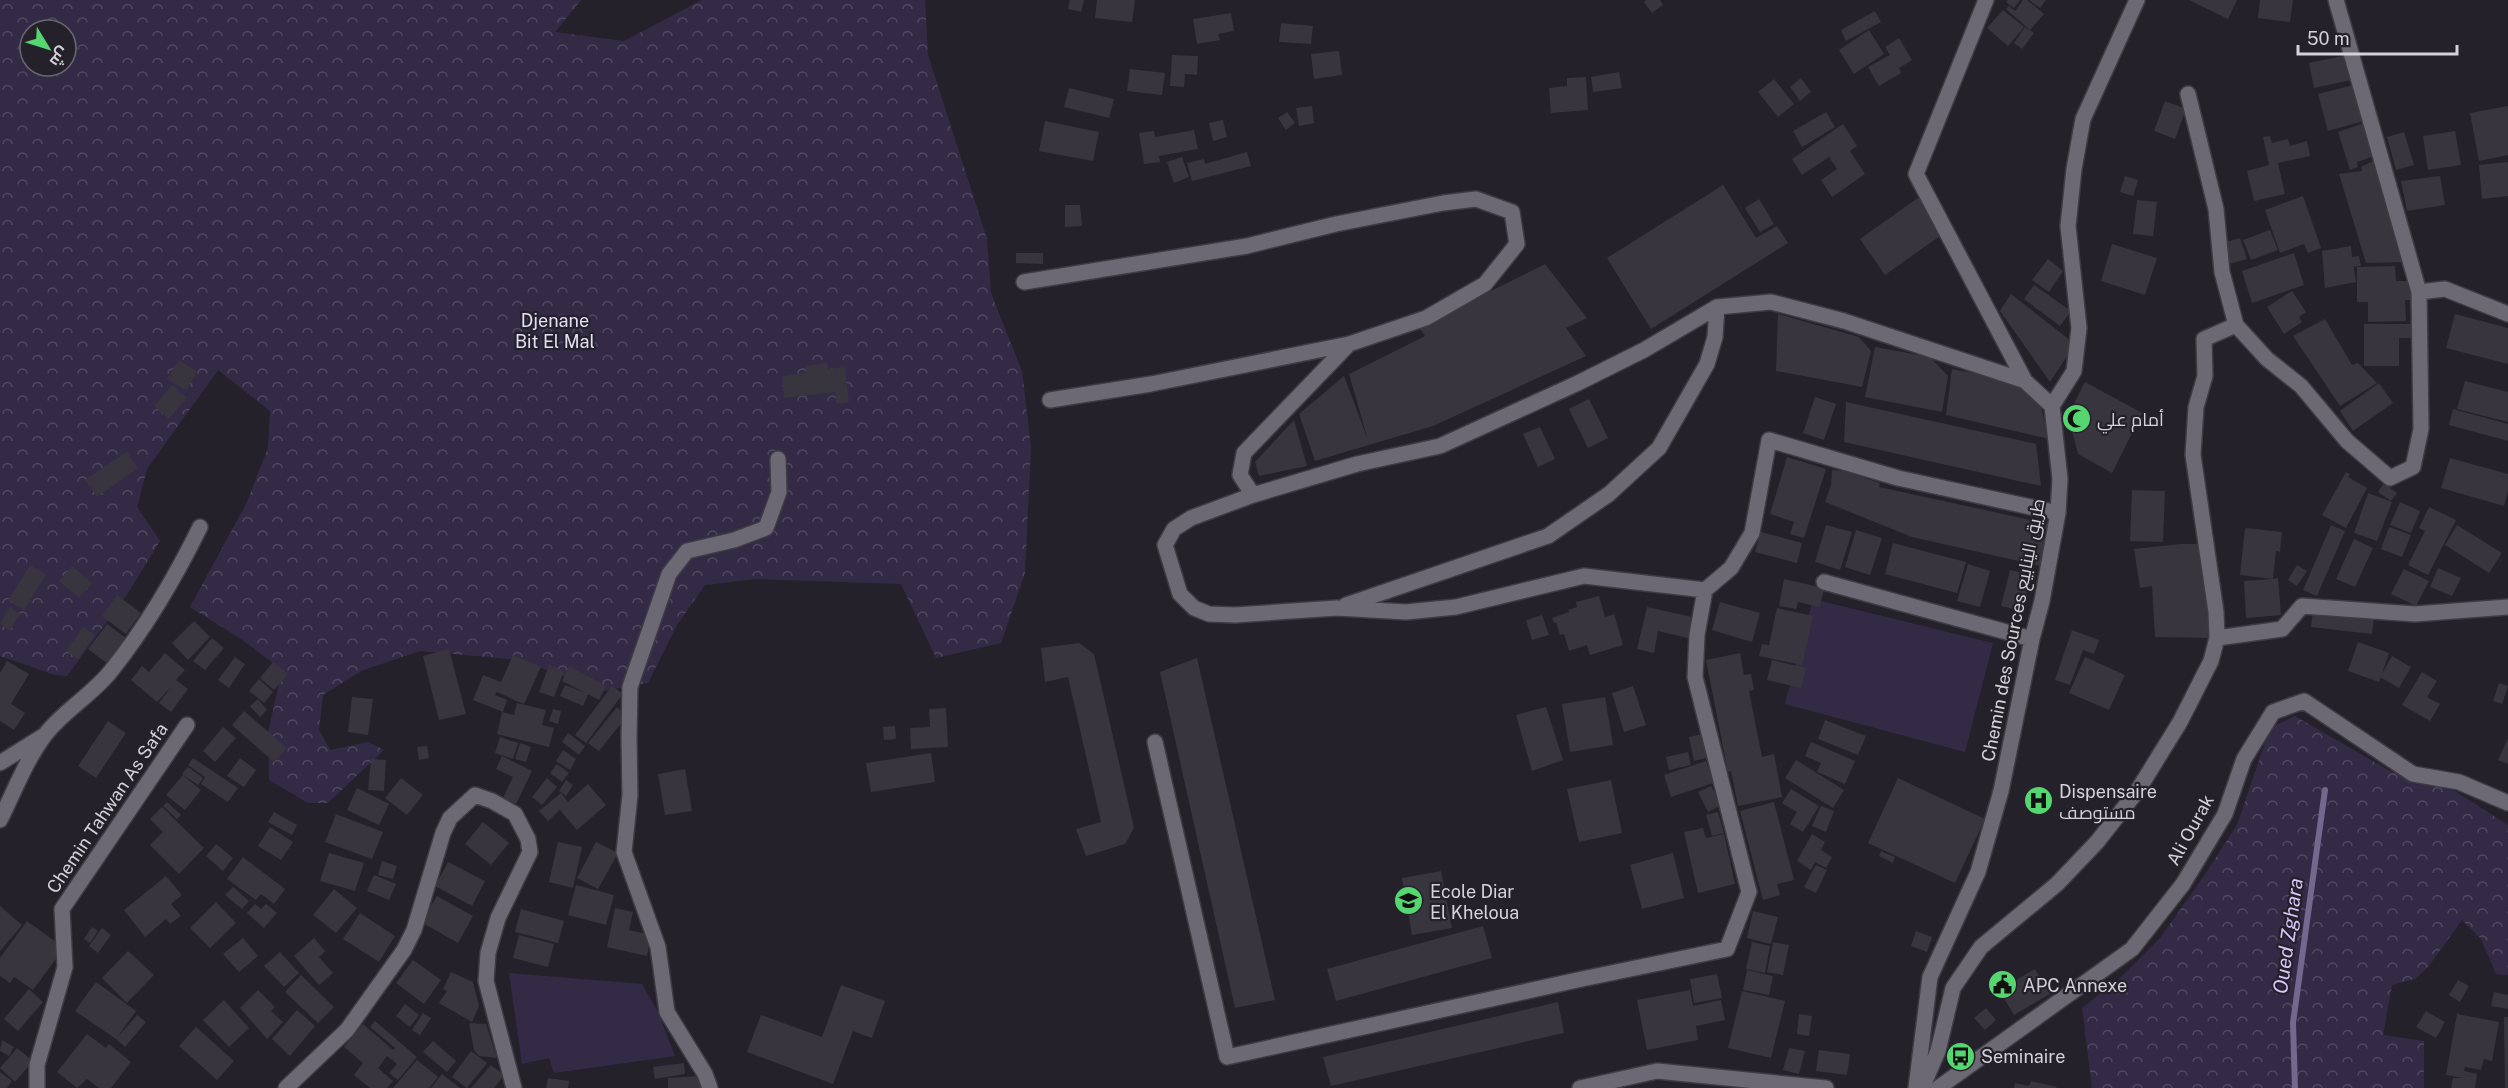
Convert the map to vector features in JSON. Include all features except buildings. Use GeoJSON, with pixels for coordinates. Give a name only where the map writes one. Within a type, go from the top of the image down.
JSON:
{"type":"FeatureCollection","features":[{"type":"Feature","properties":{"kind":"street"},"geometry":{"type":"LineString","coordinates":[[1986,0],[1917,174],[2025,381],[2052,406],[2074,371],[2077,350],[2079,328],[2068,226],[2074,169],[2083,119],[2137,0]]}},
{"type":"Feature","properties":{"kind":"street"},"geometry":{"type":"LineString","coordinates":[[2188,94],[2216,209],[2222,272],[2236,325],[2267,359],[2301,386],[2347,441],[2390,478],[2413,467],[2421,429],[2420,291],[2336,0]]}},
{"type":"Feature","properties":{"kind":"street"},"geometry":{"type":"LineString","coordinates":[[1024,282],[1224,250],[1336,224],[1443,203],[1476,199],[1512,212],[1517,244],[1485,284],[1426,318],[1348,344],[1151,384],[1050,400]]}},
{"type":"Feature","properties":{"kind":"street"},"geometry":{"type":"LineString","coordinates":[[2420,291],[2445,289],[2508,314]]}},
{"type":"Feature","properties":{"kind":"street"},"geometry":{"type":"LineString","coordinates":[[1705,591],[1584,576],[1456,607],[1406,612],[1337,608],[1235,615],[1209,614],[1194,609],[1180,594],[1165,544],[1174,529],[1191,518],[1253,495],[1357,464],[1440,446],[1644,350],[1717,307],[1771,302],[1844,321],[2025,381]]}},
{"type":"Feature","properties":{"kind":"street"},"geometry":{"type":"LineString","coordinates":[[1337,608],[1548,537],[1609,494],[1659,448],[1707,364],[1715,337],[1717,307]]}},
{"type":"Feature","properties":{"kind":"street"},"geometry":{"type":"LineString","coordinates":[[1922,1088],[1938,1051],[1953,988],[1981,947],[2057,884],[2097,842],[2138,790],[2180,722],[2211,661],[2217,638],[2216,612],[2193,455],[2196,407],[2205,376],[2204,339],[2236,325]]}},
{"type":"Feature","properties":{"kind":"street"},"geometry":{"type":"LineString","coordinates":[[1253,495],[1240,475],[1244,453],[1348,344]]}},
{"type":"Feature","properties":{"kind":"street","name":"Chemin des Sources طريق الينابيع"},"geometry":{"type":"LineString","coordinates":[[1916,1088],[1930,977],[1978,872],[2001,791],[2042,600],[2058,513],[2060,479],[2052,406]]}},
{"type":"Feature","properties":{"kind":"street"},"geometry":{"type":"LineString","coordinates":[[1155,742],[1227,1057],[1727,949],[1749,892],[1695,677],[1697,635],[1705,591],[1731,568],[1752,533],[1769,440],[1898,478],[2058,513]]}},
{"type":"Feature","properties":{"kind":"street"},"geometry":{"type":"LineString","coordinates":[[710,1088],[705,1074],[668,1012],[658,947],[624,852],[630,795],[630,687],[669,574],[687,551],[734,540],[766,528],[779,492],[778,459]]}},
{"type":"Feature","properties":{"kind":"street"},"geometry":{"type":"LineString","coordinates":[[0,763],[45,734],[109,674],[147,623],[173,581],[200,527]]}},
{"type":"Feature","properties":{"kind":"street"},"geometry":{"type":"LineString","coordinates":[[1824,582],[2032,639]]}},
{"type":"Feature","properties":{"kind":"street"},"geometry":{"type":"LineString","coordinates":[[2217,638],[2282,629],[2302,606],[2415,614],[2508,607]]}},
{"type":"Feature","properties":{"kind":"street","name":"Ali Ourak"},"geometry":{"type":"LineString","coordinates":[[1938,1088],[2132,949],[2183,884],[2225,814],[2244,759],[2273,712],[2304,701],[2413,774],[2459,782],[2508,803]]}},
{"type":"Feature","properties":{"kind":"street","name":"Chemin Tahwan As Safa"},"geometry":{"type":"LineString","coordinates":[[37,1088],[37,1065],[65,967],[62,909],[187,725]]}},
{"type":"Feature","properties":{"kind":"street"},"geometry":{"type":"LineString","coordinates":[[0,820],[45,734]]}},
{"type":"Feature","properties":{"kind":"street"},"geometry":{"type":"LineString","coordinates":[[286,1088],[347,1030],[404,950],[414,930],[443,833],[450,818],[475,795],[492,801],[515,814],[528,839],[530,852],[498,918],[488,953],[486,981],[514,1088]]}},
{"type":"Feature","properties":{"kind":"street"},"geometry":{"type":"LineString","coordinates":[[1580,1088],[1657,1071],[1826,1088]]}},
{"type":"Feature","properties":{"kind":"green space","name":"Djenane Bit El Mal"},"geometry":{"type":"Polygon","coordinates":[[[0,0],[581,0],[555,32],[624,41],[702,0],[925,0],[928,55],[987,239],[991,293],[1022,371],[1031,447],[1025,573],[1001,643],[936,658],[901,584],[756,579],[705,585],[677,625],[648,683],[603,691],[520,660],[420,651],[361,671],[323,695],[319,730],[330,750],[368,742],[384,750],[328,803],[308,803],[269,780],[268,733],[282,670],[244,641],[190,607],[246,504],[268,448],[270,411],[218,370],[147,469],[137,507],[160,541],[128,593],[67,676],[55,675],[0,656],[0,0]]]}},
{"type":"Feature","properties":{"kind":"green space"},"geometry":{"type":"Polygon","coordinates":[[[1813,599],[1993,643],[1965,752],[1785,704],[1813,599]]]}},
{"type":"Feature","properties":{"kind":"green space"},"geometry":{"type":"Polygon","coordinates":[[[2295,716],[2390,771],[2455,791],[2508,825],[2508,975],[2496,974],[2481,939],[2462,920],[2428,967],[2415,979],[2392,985],[2383,1035],[2424,1041],[2424,1088],[2092,1088],[2082,1008],[2121,977],[2160,938],[2237,825],[2270,728],[2295,716]]]}},
{"type":"Feature","properties":{"kind":"green space"},"geometry":{"type":"Polygon","coordinates":[[[509,973],[642,984],[658,1012],[675,1056],[554,1073],[549,1058],[522,1064],[509,973]]]}},
{"type":"Feature","properties":{"kind":"waterway","name":"Oued Zghara"},"geometry":{"type":"LineString","coordinates":[[2295,1088],[2293,1023],[2325,790]]}},
{"type":"Feature","properties":{"kind":"place","name":"أمام علي"},"geometry":{"type":"Point","coordinates":[2076,419]}},
{"type":"Feature","properties":{"kind":"place","name":"Dispensaire مستوصف"},"geometry":{"type":"Point","coordinates":[2038,801]}},
{"type":"Feature","properties":{"kind":"place","name":"Ecole Diar El Kheloua"},"geometry":{"type":"Point","coordinates":[1409,901]}},
{"type":"Feature","properties":{"kind":"place","name":"APC Annexe"},"geometry":{"type":"Point","coordinates":[2002,985]}},
{"type":"Feature","properties":{"kind":"place","name":"Seminaire"},"geometry":{"type":"Point","coordinates":[1960,1056]}}]}
